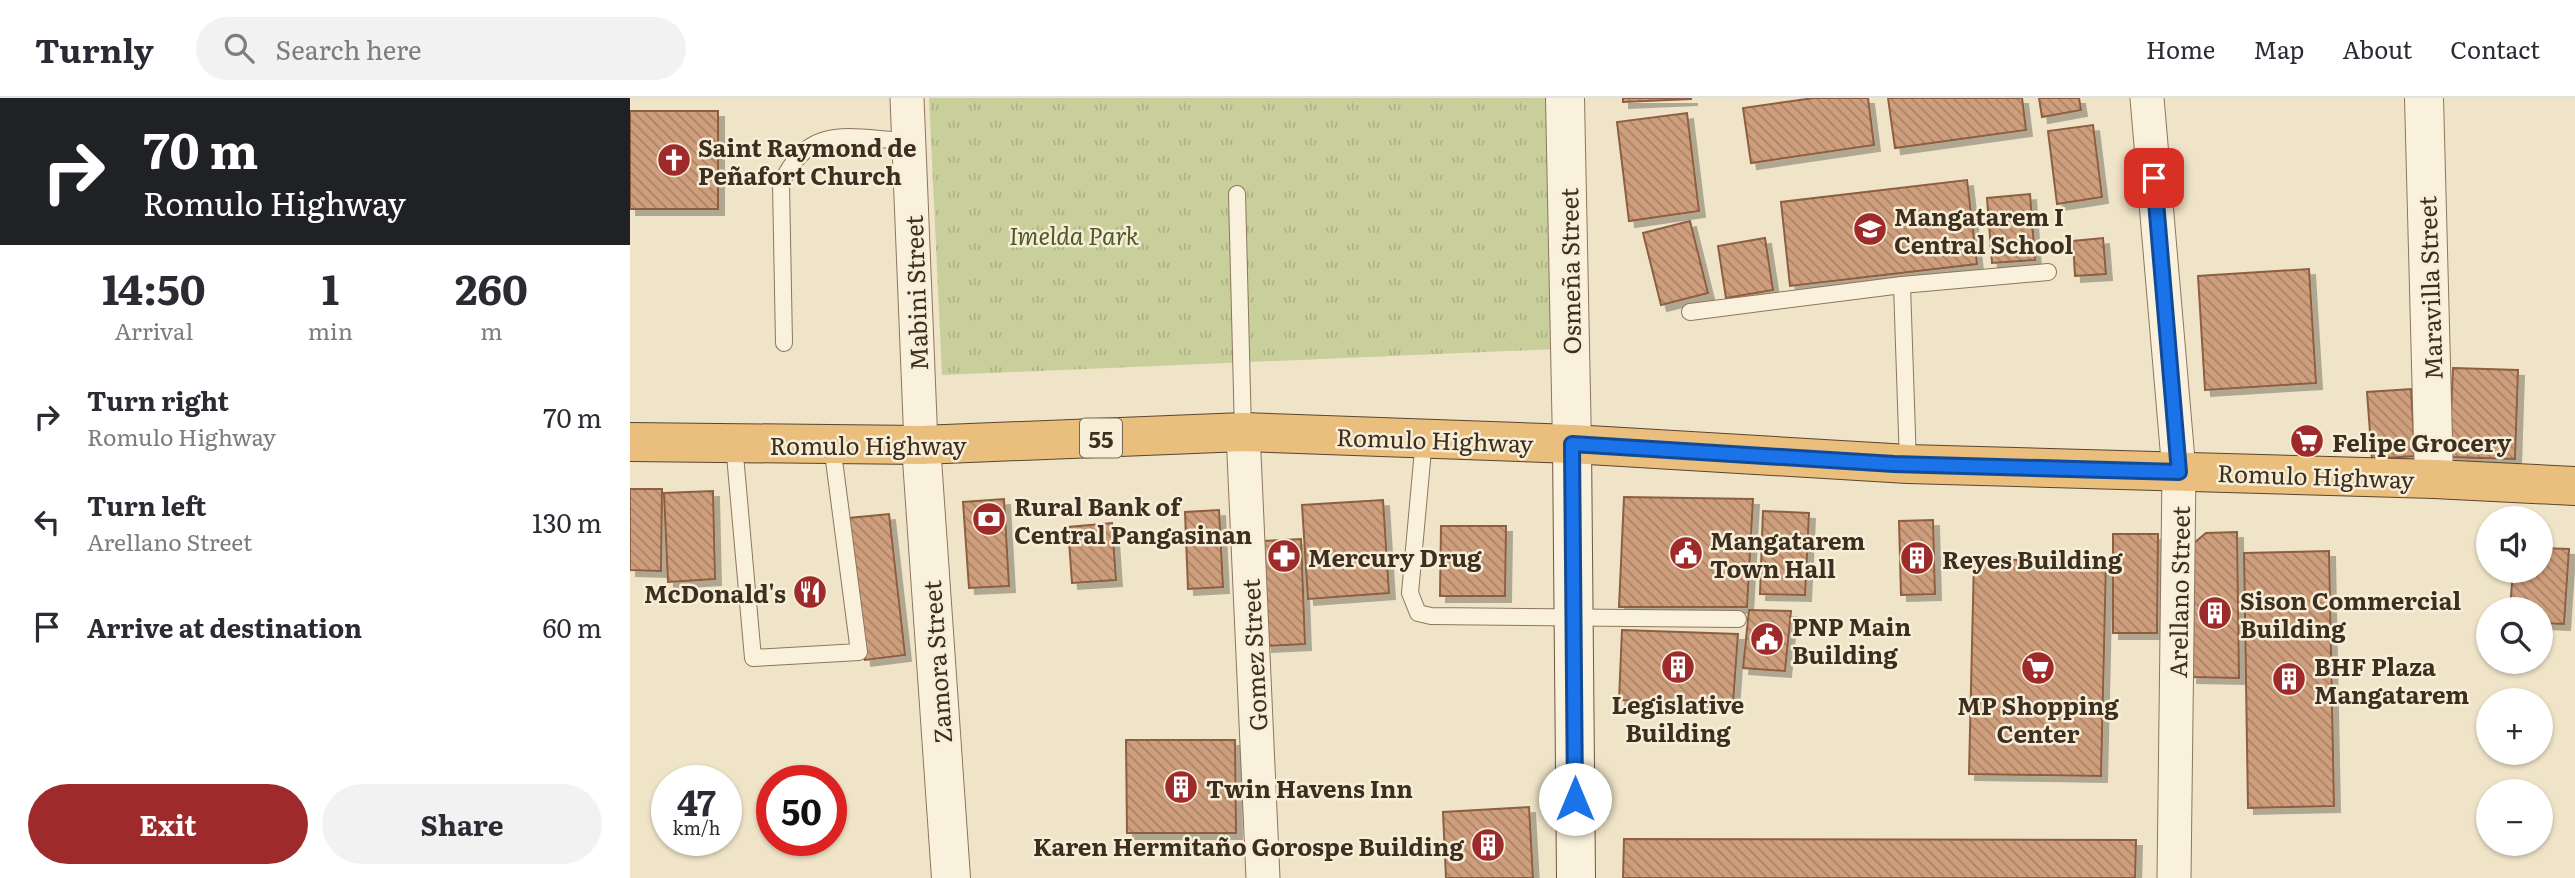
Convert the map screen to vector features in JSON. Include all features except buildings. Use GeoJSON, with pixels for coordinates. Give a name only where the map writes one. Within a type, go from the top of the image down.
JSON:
{"type":"FeatureCollection","features":[{"type":"Feature","properties":{"kind":"highway","name":"Romulo Highway"},"geometry":{"type":"LineString","coordinates":[[630,442],[921,446],[1243,432],[1572,444],[1908,464],[2434,479],[2575,486]]}},
{"type":"Feature","properties":{"kind":"street","name":"Mabini Street"},"geometry":{"type":"LineString","coordinates":[[907,98],[921,446]]}},
{"type":"Feature","properties":{"kind":"street","name":"Osmeña Street"},"geometry":{"type":"LineString","coordinates":[[1565,98],[1572,444],[1576,878]]}},
{"type":"Feature","properties":{"kind":"street","name":"Arellano Street"},"geometry":{"type":"LineString","coordinates":[[2147,98],[2179,472],[2174,878]]}},
{"type":"Feature","properties":{"kind":"street","name":"Maravilla Street"},"geometry":{"type":"LineString","coordinates":[[2424,98],[2434,479]]}},
{"type":"Feature","properties":{"kind":"street","name":"Gomez Street"},"geometry":{"type":"LineString","coordinates":[[1243,432],[1263,878]]}},
{"type":"Feature","properties":{"kind":"street","name":"Zamora Street"},"geometry":{"type":"LineString","coordinates":[[921,446],[951,878]]}},
{"type":"Feature","properties":{"kind":"lane"},"geometry":{"type":"LineString","coordinates":[[784,343],[781,184],[792,160],[807,145],[824,138],[909,141]]}},
{"type":"Feature","properties":{"kind":"lane"},"geometry":{"type":"LineString","coordinates":[[1237,194],[1243,432]]}},
{"type":"Feature","properties":{"kind":"lane"},"geometry":{"type":"LineString","coordinates":[[1690,312],[1902,285],[2048,272]]}},
{"type":"Feature","properties":{"kind":"lane"},"geometry":{"type":"LineString","coordinates":[[1902,285],[1908,464]]}},
{"type":"Feature","properties":{"kind":"lane"},"geometry":{"type":"LineString","coordinates":[[1424,439],[1410,593],[1411,602],[1418,613],[1431,616],[1738,620]]}},
{"type":"Feature","properties":{"kind":"lane"},"geometry":{"type":"LineString","coordinates":[[734,444],[753,658],[859,652],[832,445]]}},
{"type":"Feature","properties":{"kind":"green space","name":"Imelda Park"},"geometry":{"type":"Polygon","coordinates":[[[929,98],[1551,98],[1558,349],[942,375],[929,98]]]}},
{"type":"Feature","properties":{"kind":"place","name":"Saint Raymond de Peñafort Church"},"geometry":{"type":"Point","coordinates":[674,160]}},
{"type":"Feature","properties":{"kind":"place","name":"Mangatarem I Central School"},"geometry":{"type":"Point","coordinates":[1870,229]}},
{"type":"Feature","properties":{"kind":"place","name":"Felipe Grocery"},"geometry":{"type":"Point","coordinates":[2307,441]}},
{"type":"Feature","properties":{"kind":"place","name":"Rural Bank of Central Pangasinan"},"geometry":{"type":"Point","coordinates":[989,519]}},
{"type":"Feature","properties":{"kind":"place","name":"Mangatarem Town Hall"},"geometry":{"type":"Point","coordinates":[1686,553]}},
{"type":"Feature","properties":{"kind":"place","name":"Mercury Drug"},"geometry":{"type":"Point","coordinates":[1284,556]}},
{"type":"Feature","properties":{"kind":"place","name":"Reyes Building"},"geometry":{"type":"Point","coordinates":[1917,558]}},
{"type":"Feature","properties":{"kind":"place","name":"McDonald's"},"geometry":{"type":"Point","coordinates":[810,592]}},
{"type":"Feature","properties":{"kind":"place","name":"Sison Commercial Building"},"geometry":{"type":"Point","coordinates":[2215,613]}},
{"type":"Feature","properties":{"kind":"place","name":"PNP Main Building"},"geometry":{"type":"Point","coordinates":[1767,639]}},
{"type":"Feature","properties":{"kind":"place","name":"Legislative Building"},"geometry":{"type":"Point","coordinates":[1678,667]}},
{"type":"Feature","properties":{"kind":"place","name":"MP Shopping Center"},"geometry":{"type":"Point","coordinates":[2038,668]}},
{"type":"Feature","properties":{"kind":"place","name":"BHF Plaza Mangatarem"},"geometry":{"type":"Point","coordinates":[2289,679]}},
{"type":"Feature","properties":{"kind":"place","name":"Twin Havens Inn"},"geometry":{"type":"Point","coordinates":[1181,787]}},
{"type":"Feature","properties":{"kind":"place","name":"Karen Hermitaño Gorospe Building"},"geometry":{"type":"Point","coordinates":[1488,845]}},
{"type":"Feature","properties":{"kind":"route"},"geometry":{"type":"LineString","coordinates":[[1575,799],[1572,444],[1894,464],[2179,472],[2154,178]]}}]}
